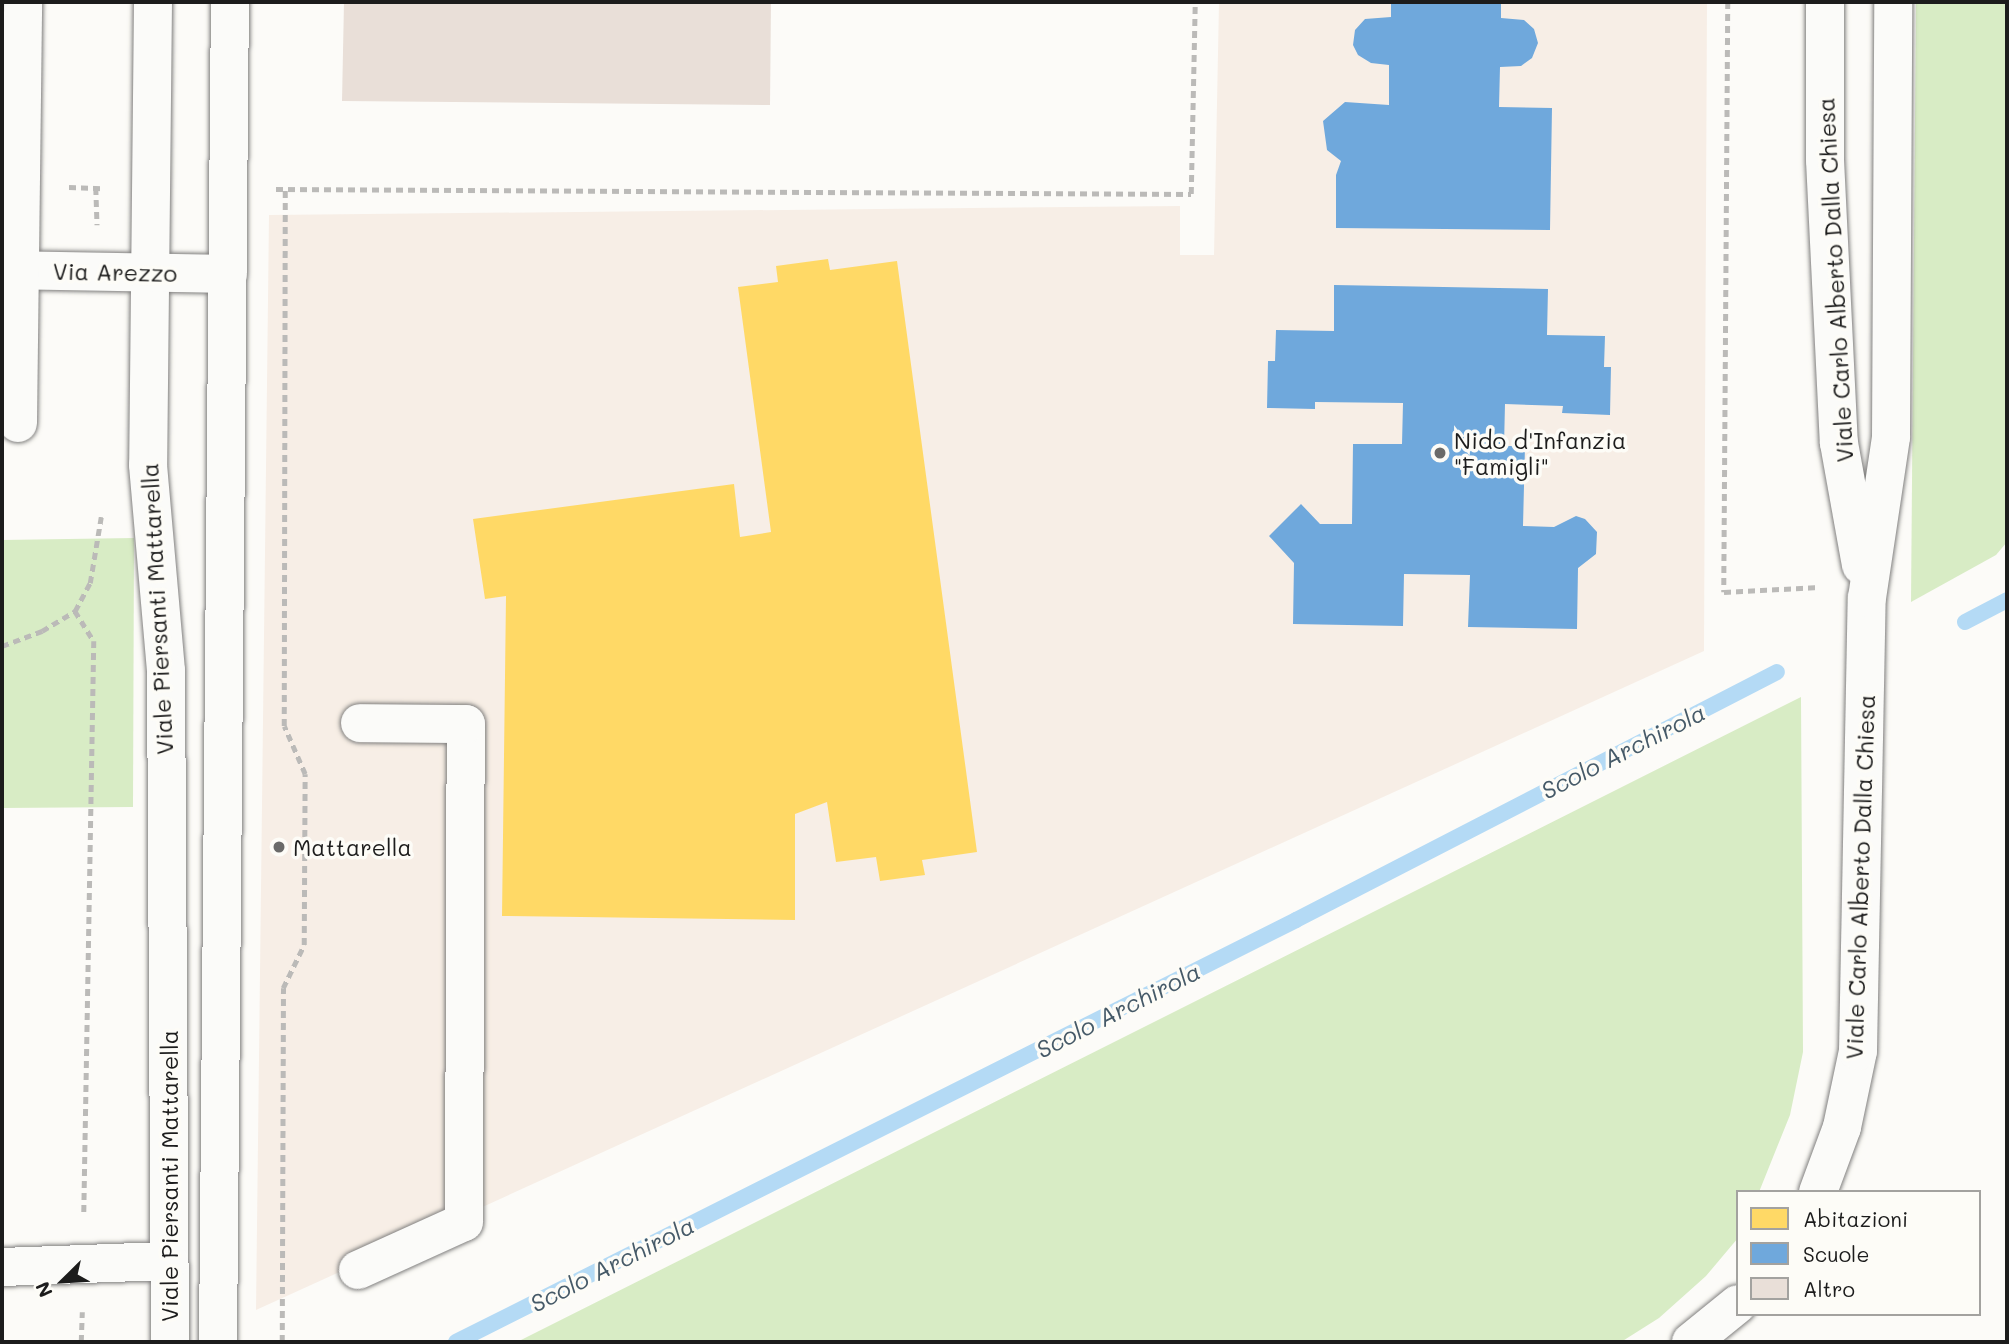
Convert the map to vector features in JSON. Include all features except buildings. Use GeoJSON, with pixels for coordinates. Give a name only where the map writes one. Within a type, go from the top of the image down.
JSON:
{"type":"FeatureCollection","features":[{"type":"Feature","properties":{"kind":"street"},"geometry":{"type":"LineString","coordinates":[[18,423],[10,270],[23,2]]}},
{"type":"Feature","properties":{"kind":"street","name":"Viale Piersanti Mattarella"},"geometry":{"type":"LineString","coordinates":[[153,2],[148,465],[166,671],[170,1342]]}},
{"type":"Feature","properties":{"kind":"street"},"geometry":{"type":"LineString","coordinates":[[218,1342],[230,2]]}},
{"type":"Feature","properties":{"kind":"street","name":"Viale Carlo Alberto Dalla Chiesa"},"geometry":{"type":"LineString","coordinates":[[1825,2],[1825,160],[1839,443],[1866,592]]}},
{"type":"Feature","properties":{"kind":"street","name":"Viale Carlo Alberto Dalla Chiesa"},"geometry":{"type":"LineString","coordinates":[[1819,1190],[1842,1127],[1858,1051],[1866,592],[1891,437],[1893,2]]}},
{"type":"Feature","properties":{"kind":"street","name":"Via Arezzo"},"geometry":{"type":"LineString","coordinates":[[10,270],[228,274]]}},
{"type":"Feature","properties":{"kind":"street"},"geometry":{"type":"LineString","coordinates":[[358,1269],[464,1222],[466,724],[360,723]]}},
{"type":"Feature","properties":{"kind":"street"},"geometry":{"type":"LineString","coordinates":[[2,1267],[169,1261]]}},
{"type":"Feature","properties":{"kind":"street"},"geometry":{"type":"LineString","coordinates":[[1691,1342],[1736,1306]]}},
{"type":"Feature","properties":{"kind":"path"},"geometry":{"type":"LineString","coordinates":[[229,189],[1191,194],[1195,2]]}},
{"type":"Feature","properties":{"kind":"path"},"geometry":{"type":"LineString","coordinates":[[1728,2],[1724,592],[1866,592]]}},
{"type":"Feature","properties":{"kind":"path"},"geometry":{"type":"LineString","coordinates":[[98,271],[96,188],[151,188]]}},
{"type":"Feature","properties":{"kind":"path"},"geometry":{"type":"LineString","coordinates":[[282,1342],[283,988],[304,945],[305,800],[305,774],[284,726],[285,189]]}},
{"type":"Feature","properties":{"kind":"path"},"geometry":{"type":"LineString","coordinates":[[2,646],[42,631],[75,611],[90,583],[101,514]]}},
{"type":"Feature","properties":{"kind":"path"},"geometry":{"type":"LineString","coordinates":[[75,611],[94,641],[81,1342]]}},
{"type":"Feature","properties":{"kind":"shaded area"},"geometry":{"type":"Polygon","coordinates":[[[1219,2],[1707,2],[1704,651],[256,1310],[269,215],[1180,206],[1180,255],[1214,255],[1219,2]]]}},
{"type":"Feature","properties":{"kind":"green space"},"geometry":{"type":"Polygon","coordinates":[[[1916,2],[2007,2],[2007,542],[1996,555],[1911,602],[1916,2]]]}},
{"type":"Feature","properties":{"kind":"green space"},"geometry":{"type":"Polygon","coordinates":[[[134,538],[133,807],[2,808],[2,540],[134,538]]]}},
{"type":"Feature","properties":{"kind":"green space"},"geometry":{"type":"Polygon","coordinates":[[[1801,697],[1803,1052],[1790,1115],[1760,1190],[1736,1190],[1736,1240],[1706,1276],[1659,1318],[1621,1342],[517,1342],[1801,697]]]}},
{"type":"Feature","properties":{"kind":"waterway","name":"Scolo Archirola"},"geometry":{"type":"LineString","coordinates":[[1965,622],[2007,600]]}},
{"type":"Feature","properties":{"kind":"waterway","name":"Scolo Archirola"},"geometry":{"type":"LineString","coordinates":[[456,1342],[1296,920],[1777,672]]}},
{"type":"Feature","properties":{"kind":"place","name":"Nido d'Infanzia \"Famigli\""},"geometry":{"type":"Point","coordinates":[1440,453]}},
{"type":"Feature","properties":{"kind":"place","name":"Mattarella"},"geometry":{"type":"Point","coordinates":[279,847]}}]}
